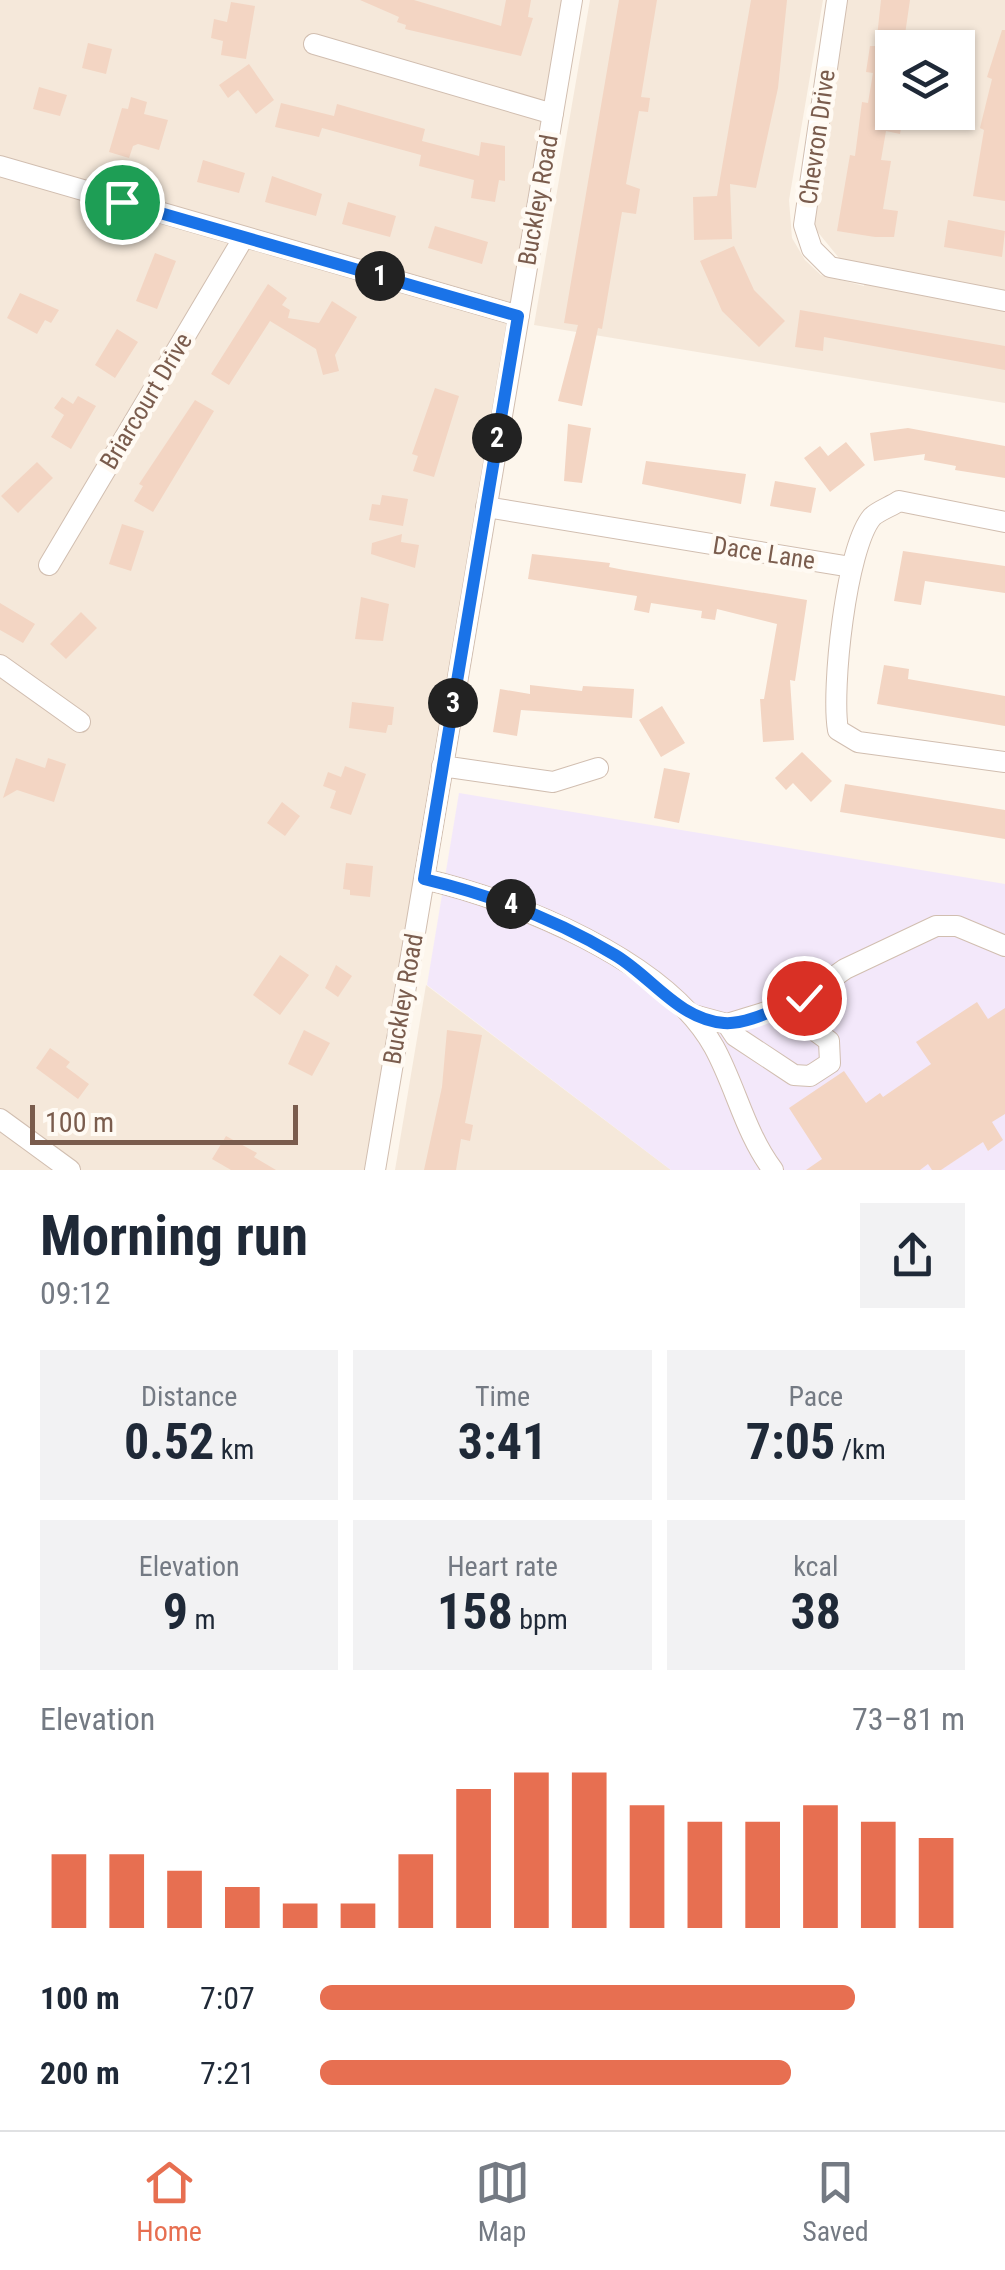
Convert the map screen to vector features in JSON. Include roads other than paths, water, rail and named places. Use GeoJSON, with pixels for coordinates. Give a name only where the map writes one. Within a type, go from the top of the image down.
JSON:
{"type":"FeatureCollection","features":[{"type":"Feature","properties":{"kind":"street","name":"Buckley Road"},"geometry":{"type":"LineString","coordinates":[[374,1170],[572,0]]}},
{"type":"Feature","properties":{"kind":"street","name":"Chevron Drive"},"geometry":{"type":"LineString","coordinates":[[837,0],[804,226],[812,249],[830,268],[1005,300]]}},
{"type":"Feature","properties":{"kind":"street"},"geometry":{"type":"LineString","coordinates":[[314,44],[553,114]]}},
{"type":"Feature","properties":{"kind":"street"},"geometry":{"type":"LineString","coordinates":[[0,166],[518,316]]}},
{"type":"Feature","properties":{"kind":"street","name":"Briarcourt Drive"},"geometry":{"type":"LineString","coordinates":[[49,565],[244,237]]}},
{"type":"Feature","properties":{"kind":"street","name":"Dace Lane"},"geometry":{"type":"LineString","coordinates":[[486,507],[851,567],[872,517],[899,501],[1005,522]]}},
{"type":"Feature","properties":{"kind":"street"},"geometry":{"type":"LineString","coordinates":[[851,567],[834,705],[838,730],[858,742],[1005,762]]}},
{"type":"Feature","properties":{"kind":"street"},"geometry":{"type":"LineString","coordinates":[[0,665],[80,722]]}},
{"type":"Feature","properties":{"kind":"street"},"geometry":{"type":"LineString","coordinates":[[442,766],[553,782],[598,768]]}},
{"type":"Feature","properties":{"kind":"street"},"geometry":{"type":"LineString","coordinates":[[424,879],[490,896],[537,914],[617,956],[690,1014],[713,1046],[757,1148],[773,1170]]}},
{"type":"Feature","properties":{"kind":"street"},"geometry":{"type":"LineString","coordinates":[[690,1014],[726,1024],[772,1010],[804,998],[845,969],[936,926],[956,926],[1005,946]]}},
{"type":"Feature","properties":{"kind":"street"},"geometry":{"type":"LineString","coordinates":[[726,1024],[735,1036],[794,1075],[820,1072],[830,1063],[829,1041],[809,1025],[772,1010]]}},
{"type":"Feature","properties":{"kind":"street"},"geometry":{"type":"LineString","coordinates":[[0,1118],[70,1170]]}}]}
